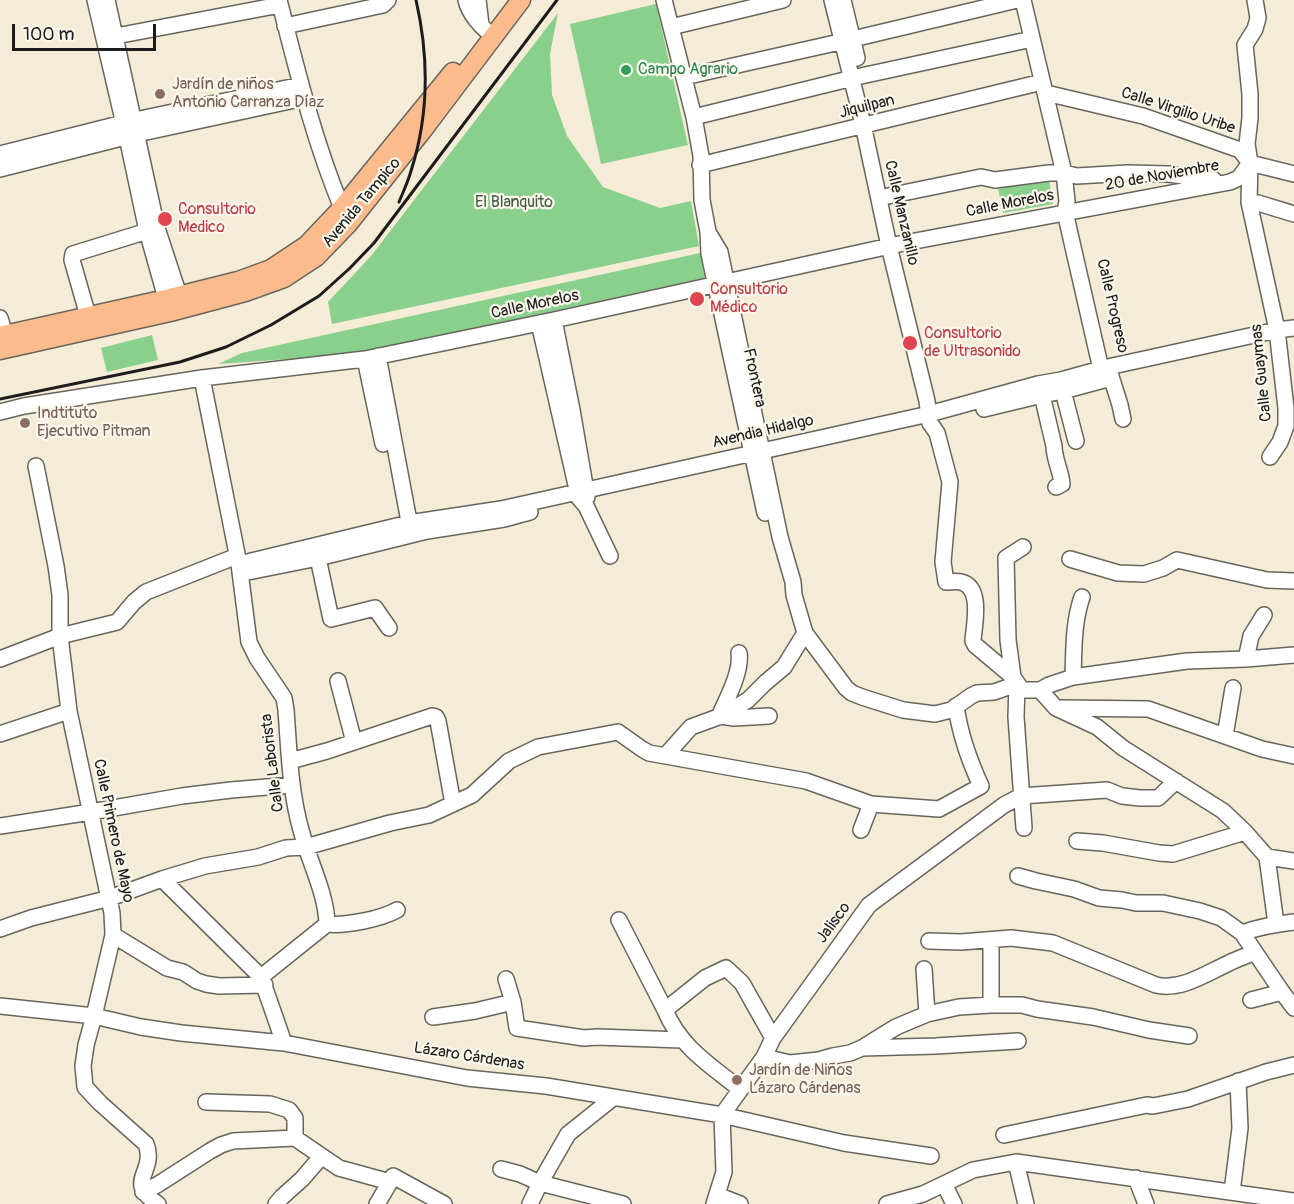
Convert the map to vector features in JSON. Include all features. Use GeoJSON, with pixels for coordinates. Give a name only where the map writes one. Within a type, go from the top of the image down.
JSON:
{"type":"FeatureCollection","features":[{"type":"Feature","properties":{"kind":"main road","name":"Avenida Tampico"},"geometry":{"type":"LineString","coordinates":[[1,335],[88,316],[245,292],[284,278],[316,256],[348,224],[510,0]]}},
{"type":"Feature","properties":{"kind":"main road","name":"Avenida Tampico"},"geometry":{"type":"LineString","coordinates":[[1,335],[175,303],[271,269],[307,246],[342,208],[487,31],[521,0]]}},
{"type":"Feature","properties":{"kind":"street"},"geometry":{"type":"LineString","coordinates":[[95,0],[130,129],[152,230],[175,303]]}},
{"type":"Feature","properties":{"kind":"street"},"geometry":{"type":"LineString","coordinates":[[108,0],[116,36],[130,129]]}},
{"type":"Feature","properties":{"kind":"street"},"geometry":{"type":"LineString","coordinates":[[285,26],[382,5],[388,0]]}},
{"type":"Feature","properties":{"kind":"street"},"geometry":{"type":"LineString","coordinates":[[466,0],[468,9],[487,31]]}},
{"type":"Feature","properties":{"kind":"street"},"geometry":{"type":"LineString","coordinates":[[478,0],[487,31]]}},
{"type":"Feature","properties":{"kind":"street","name":"Frontera"},"geometry":{"type":"LineString","coordinates":[[664,0],[694,117],[701,161],[702,200],[708,232],[720,252],[721,283],[758,457],[805,633],[846,688],[858,696],[903,710],[935,714],[946,712],[977,693],[994,692],[1015,681]]}},
{"type":"Feature","properties":{"kind":"street"},"geometry":{"type":"LineString","coordinates":[[671,27],[783,0]]}},
{"type":"Feature","properties":{"kind":"street","name":"Calle Manzanillo"},"geometry":{"type":"LineString","coordinates":[[832,0],[846,36],[857,77],[934,421],[950,482],[943,562],[946,582],[962,582],[969,586],[975,595],[976,603],[973,641],[1015,681]]}},
{"type":"Feature","properties":{"kind":"street","name":"Calle Manzanillo"},"geometry":{"type":"LineString","coordinates":[[843,0],[846,36]]}},
{"type":"Feature","properties":{"kind":"street"},"geometry":{"type":"LineString","coordinates":[[846,36],[981,0]]}},
{"type":"Feature","properties":{"kind":"street"},"geometry":{"type":"LineString","coordinates":[[683,72],[1017,0]]}},
{"type":"Feature","properties":{"kind":"street","name":"Calle Progreso"},"geometry":{"type":"LineString","coordinates":[[1023,0],[1064,173],[1068,208],[1106,373],[1124,419]]}},
{"type":"Feature","properties":{"kind":"street","name":"Calle Guaymas"},"geometry":{"type":"LineString","coordinates":[[1256,0],[1258,18],[1252,35],[1245,45],[1250,94],[1250,118],[1246,144],[1250,163],[1249,202],[1277,330],[1290,426],[1270,457]]}},
{"type":"Feature","properties":{"kind":"street"},"geometry":{"type":"LineString","coordinates":[[116,36],[279,2],[302,91],[342,208]]}},
{"type":"Feature","properties":{"kind":"street"},"geometry":{"type":"LineString","coordinates":[[694,117],[857,77],[1032,39]]}},
{"type":"Feature","properties":{"kind":"street","name":"Calle Virgilio Uribe"},"geometry":{"type":"LineString","coordinates":[[1043,84],[1240,150],[1250,163],[1294,174]]}},
{"type":"Feature","properties":{"kind":"street","name":"Jiquilpan"},"geometry":{"type":"LineString","coordinates":[[701,161],[1043,84]]}},
{"type":"Feature","properties":{"kind":"street"},"geometry":{"type":"LineString","coordinates":[[0,154],[130,129],[302,91]]}},
{"type":"Feature","properties":{"kind":"street","name":"Calle Manzanillo"},"geometry":{"type":"LineString","coordinates":[[867,122],[888,196],[894,245]]}},
{"type":"Feature","properties":{"kind":"street"},"geometry":{"type":"LineString","coordinates":[[0,169],[130,129]]}},
{"type":"Feature","properties":{"kind":"street","name":"20 de Noviembre"},"geometry":{"type":"LineString","coordinates":[[1068,208],[1230,182],[1239,178],[1250,163]]}},
{"type":"Feature","properties":{"kind":"street"},"geometry":{"type":"LineString","coordinates":[[888,196],[981,177],[995,180],[1049,173],[1077,176],[1128,173],[1168,174],[1230,182]]}},
{"type":"Feature","properties":{"kind":"street"},"geometry":{"type":"LineString","coordinates":[[1249,202],[1294,214]]}},
{"type":"Feature","properties":{"kind":"street","name":"Calle Morelos"},"geometry":{"type":"LineString","coordinates":[[0,412],[24,406],[202,378],[371,358],[1068,208]]}},
{"type":"Feature","properties":{"kind":"street"},"geometry":{"type":"LineString","coordinates":[[88,316],[72,260],[73,254],[152,230]]}},
{"type":"Feature","properties":{"kind":"street"},"geometry":{"type":"LineString","coordinates":[[546,322],[583,496],[610,556]]}},
{"type":"Feature","properties":{"kind":"street","name":"Avendia Hidalgo"},"geometry":{"type":"LineString","coordinates":[[934,421],[1038,384],[1106,373],[1277,330],[1294,328]]}},
{"type":"Feature","properties":{"kind":"street"},"geometry":{"type":"LineString","coordinates":[[371,358],[406,530]]}},
{"type":"Feature","properties":{"kind":"street","name":"Avendia Hidalgo"},"geometry":{"type":"LineString","coordinates":[[239,565],[501,509],[583,496],[934,421],[1063,391],[1106,373]]}},
{"type":"Feature","properties":{"kind":"street","name":"Calle Laborista"},"geometry":{"type":"LineString","coordinates":[[202,378],[239,565],[249,642],[284,698],[291,785],[300,830],[327,908],[327,924]]}},
{"type":"Feature","properties":{"kind":"street"},"geometry":{"type":"LineString","coordinates":[[1063,391],[1076,441]]}},
{"type":"Feature","properties":{"kind":"street"},"geometry":{"type":"LineString","coordinates":[[1042,395],[1061,475],[1062,484],[1056,487]]}},
{"type":"Feature","properties":{"kind":"street","name":"Calle Primero de Mayo"},"geometry":{"type":"LineString","coordinates":[[36,466],[56,566],[60,596],[60,636],[69,711],[110,898],[113,935],[86,1045],[83,1066],[85,1087],[146,1144],[148,1159],[141,1184],[143,1192]]}},
{"type":"Feature","properties":{"kind":"street","name":"Avendia Hidalgo"},"geometry":{"type":"LineString","coordinates":[[239,565],[318,558],[406,530]]}},
{"type":"Feature","properties":{"kind":"street"},"geometry":{"type":"LineString","coordinates":[[1023,547],[1006,558],[1006,580],[1008,640],[1015,681],[1024,828]]}},
{"type":"Feature","properties":{"kind":"street"},"geometry":{"type":"LineString","coordinates":[[318,558],[331,619],[375,608],[389,628]]}},
{"type":"Feature","properties":{"kind":"street"},"geometry":{"type":"LineString","coordinates":[[1070,559],[1118,573],[1144,574],[1163,568],[1177,560],[1267,580],[1294,581]]}},
{"type":"Feature","properties":{"kind":"street"},"geometry":{"type":"LineString","coordinates":[[0,659],[60,636],[117,622],[146,592],[239,565]]}},
{"type":"Feature","properties":{"kind":"street"},"geometry":{"type":"LineString","coordinates":[[1073,677],[1074,643],[1078,609],[1082,597]]}},
{"type":"Feature","properties":{"kind":"street"},"geometry":{"type":"LineString","coordinates":[[1246,659],[1251,636],[1264,615]]}},
{"type":"Feature","properties":{"kind":"street"},"geometry":{"type":"LineString","coordinates":[[666,755],[691,727],[720,717],[748,700],[784,667],[805,633]]}},
{"type":"Feature","properties":{"kind":"street"},"geometry":{"type":"LineString","coordinates":[[720,717],[740,661],[739,652]]}},
{"type":"Feature","properties":{"kind":"street"},"geometry":{"type":"LineString","coordinates":[[1015,681],[1022,690],[1040,690],[1073,677],[1186,661],[1294,655]]}},
{"type":"Feature","properties":{"kind":"street"},"geometry":{"type":"LineString","coordinates":[[338,681],[354,742]]}},
{"type":"Feature","properties":{"kind":"street"},"geometry":{"type":"LineString","coordinates":[[1225,736],[1233,688]]}},
{"type":"Feature","properties":{"kind":"street"},"geometry":{"type":"LineString","coordinates":[[1040,690],[1056,708],[1097,727],[1123,748],[1223,811],[1245,832],[1267,857],[1276,924]]}},
{"type":"Feature","properties":{"kind":"street"},"geometry":{"type":"LineString","coordinates":[[0,929],[31,918],[133,891],[162,879],[205,866],[258,857],[286,848],[306,847],[390,823],[429,815],[472,795],[509,761],[538,747],[618,732],[649,753],[806,781],[871,804],[939,809],[981,786],[959,728],[956,706]]}},
{"type":"Feature","properties":{"kind":"street"},"geometry":{"type":"LineString","coordinates":[[1056,708],[1148,709],[1263,749],[1294,756]]}},
{"type":"Feature","properties":{"kind":"street"},"geometry":{"type":"LineString","coordinates":[[0,734],[69,711]]}},
{"type":"Feature","properties":{"kind":"street"},"geometry":{"type":"LineString","coordinates":[[290,761],[432,716],[436,717],[453,804]]}},
{"type":"Feature","properties":{"kind":"street"},"geometry":{"type":"LineString","coordinates":[[720,717],[769,716]]}},
{"type":"Feature","properties":{"kind":"street"},"geometry":{"type":"LineString","coordinates":[[1021,796],[1107,790],[1122,796],[1158,798],[1176,781]]}},
{"type":"Feature","properties":{"kind":"street"},"geometry":{"type":"LineString","coordinates":[[0,826],[182,796],[291,785]]}},
{"type":"Feature","properties":{"kind":"street","name":"Jalisco"},"geometry":{"type":"LineString","coordinates":[[722,1115],[764,1057],[773,1038],[869,905],[981,821],[1021,796]]}},
{"type":"Feature","properties":{"kind":"street"},"geometry":{"type":"LineString","coordinates":[[861,830],[871,804]]}},
{"type":"Feature","properties":{"kind":"street"},"geometry":{"type":"LineString","coordinates":[[1077,841],[1173,854],[1245,832]]}},
{"type":"Feature","properties":{"kind":"street"},"geometry":{"type":"LineString","coordinates":[[1267,857],[1294,861]]}},
{"type":"Feature","properties":{"kind":"street"},"geometry":{"type":"LineString","coordinates":[[1018,876],[1074,889],[1099,898],[1136,903],[1163,903],[1221,918],[1242,933],[1281,993],[1294,1008]]}},
{"type":"Feature","properties":{"kind":"street"},"geometry":{"type":"LineString","coordinates":[[162,879],[263,981],[284,1043]]}},
{"type":"Feature","properties":{"kind":"street"},"geometry":{"type":"LineString","coordinates":[[113,935],[167,968],[183,972],[206,984],[219,986],[263,981],[327,924],[338,926],[387,916],[397,910]]}},
{"type":"Feature","properties":{"kind":"street"},"geometry":{"type":"LineString","coordinates":[[619,920],[670,1022],[682,1040],[740,1089]]}},
{"type":"Feature","properties":{"kind":"street"},"geometry":{"type":"LineString","coordinates":[[1242,933],[1252,929],[1294,922]]}},
{"type":"Feature","properties":{"kind":"street"},"geometry":{"type":"LineString","coordinates":[[929,941],[962,942],[1011,938],[1053,943],[1163,987],[1194,980],[1256,952]]}},
{"type":"Feature","properties":{"kind":"street"},"geometry":{"type":"LineString","coordinates":[[991,940],[991,1005]]}},
{"type":"Feature","properties":{"kind":"street"},"geometry":{"type":"LineString","coordinates":[[665,1010],[705,978],[726,968],[742,983],[773,1038]]}},
{"type":"Feature","properties":{"kind":"street"},"geometry":{"type":"LineString","coordinates":[[924,969],[927,1014]]}},
{"type":"Feature","properties":{"kind":"street"},"geometry":{"type":"LineString","coordinates":[[506,979],[517,1028],[584,1038],[682,1040]]}},
{"type":"Feature","properties":{"kind":"street"},"geometry":{"type":"LineString","coordinates":[[1251,1000],[1281,993]]}},
{"type":"Feature","properties":{"kind":"street"},"geometry":{"type":"LineString","coordinates":[[433,1017],[475,1011],[513,1002]]}},
{"type":"Feature","properties":{"kind":"street"},"geometry":{"type":"LineString","coordinates":[[764,1057],[790,1063],[807,1062],[850,1053],[896,1027],[927,1014],[960,1007],[991,1005],[1022,1005],[1189,1036]]}},
{"type":"Feature","properties":{"kind":"street","name":"Lázaro Cárdenas"},"geometry":{"type":"LineString","coordinates":[[0,1006],[94,1016],[181,1034],[284,1043],[467,1078],[546,1086],[722,1115],[844,1143],[931,1156]]}},
{"type":"Feature","properties":{"kind":"street"},"geometry":{"type":"LineString","coordinates":[[862,1048],[1018,1041]]}},
{"type":"Feature","properties":{"kind":"street"},"geometry":{"type":"LineString","coordinates":[[1004,1135],[1147,1105],[1188,1099],[1266,1072],[1294,1065]]}},
{"type":"Feature","properties":{"kind":"street"},"geometry":{"type":"LineString","coordinates":[[1232,1192],[1240,1128],[1238,1081]]}},
{"type":"Feature","properties":{"kind":"street"},"geometry":{"type":"LineString","coordinates":[[530,1204],[568,1134],[613,1098]]}},
{"type":"Feature","properties":{"kind":"street"},"geometry":{"type":"LineString","coordinates":[[206,1102],[270,1104],[289,1110],[295,1118],[295,1138]]}},
{"type":"Feature","properties":{"kind":"street"},"geometry":{"type":"LineString","coordinates":[[722,1115],[724,1172],[716,1200],[740,1204]]}},
{"type":"Feature","properties":{"kind":"street"},"geometry":{"type":"LineString","coordinates":[[158,1204],[143,1192],[210,1151],[233,1142],[295,1138],[339,1168],[390,1182]]}},
{"type":"Feature","properties":{"kind":"street"},"geometry":{"type":"LineString","coordinates":[[276,1204],[302,1179],[321,1156]]}},
{"type":"Feature","properties":{"kind":"street"},"geometry":{"type":"LineString","coordinates":[[887,1204],[923,1194],[973,1170],[1016,1162],[1294,1201]]}},
{"type":"Feature","properties":{"kind":"street"},"geometry":{"type":"LineString","coordinates":[[1016,1162],[1026,1204]]}},
{"type":"Feature","properties":{"kind":"street"},"geometry":{"type":"LineString","coordinates":[[501,1169],[540,1183],[623,1204]]}},
{"type":"Feature","properties":{"kind":"street"},"geometry":{"type":"LineString","coordinates":[[377,1204],[393,1176],[444,1204]]}},
{"type":"Feature","properties":{"kind":"street"},"geometry":{"type":"LineString","coordinates":[[1136,1178],[1146,1204]]}},
{"type":"Feature","properties":{"kind":"street"},"geometry":{"type":"LineString","coordinates":[[949,1182],[954,1204]]}},
{"type":"Feature","properties":{"kind":"green space","name":"Campo Agrario"},"geometry":{"type":"Polygon","coordinates":[[[656,4],[688,145],[601,164],[570,24],[656,4]]]}},
{"type":"Feature","properties":{"kind":"green space","name":"El Blanquito"},"geometry":{"type":"Polygon","coordinates":[[[558,13],[550,54],[552,95],[567,136],[603,187],[660,208],[691,201],[699,246],[332,324],[328,302],[371,256],[558,13]]]}},
{"type":"Feature","properties":{"kind":"green space"},"geometry":{"type":"Polygon","coordinates":[[[1049,179],[1053,204],[1003,213],[998,189],[1049,179]]]}},
{"type":"Feature","properties":{"kind":"green space"},"geometry":{"type":"Polygon","coordinates":[[[700,253],[705,278],[358,354],[218,364],[242,353],[700,253]]]}},
{"type":"Feature","properties":{"kind":"green space"},"geometry":{"type":"Polygon","coordinates":[[[152,335],[158,360],[107,372],[101,348],[152,335]]]}},
{"type":"Feature","properties":{"kind":"railway"},"geometry":{"type":"LineString","coordinates":[[399,202],[417,150],[424,107],[425,64],[416,0]]}},
{"type":"Feature","properties":{"kind":"railway"},"geometry":{"type":"LineString","coordinates":[[0,399],[180,362],[226,347],[271,325],[319,296],[374,243],[557,0]]}},
{"type":"Feature","properties":{"kind":"place","name":"Campo Agrario"},"geometry":{"type":"Point","coordinates":[626,70]}},
{"type":"Feature","properties":{"kind":"place","name":"Jardín de niños Antonio Carranza Díaz"},"geometry":{"type":"Point","coordinates":[160,94]}},
{"type":"Feature","properties":{"kind":"place","name":"Consultorio Medico"},"geometry":{"type":"Point","coordinates":[165,219]}},
{"type":"Feature","properties":{"kind":"place","name":"Consultorio Médico"},"geometry":{"type":"Point","coordinates":[697,299]}},
{"type":"Feature","properties":{"kind":"place","name":"Consultorio de Ultrasonido"},"geometry":{"type":"Point","coordinates":[910,343]}},
{"type":"Feature","properties":{"kind":"place","name":"Indtituto Ejecutivo Pitman"},"geometry":{"type":"Point","coordinates":[25,423]}},
{"type":"Feature","properties":{"kind":"place","name":"Jardín de Niños Lázaro Cárdenas"},"geometry":{"type":"Point","coordinates":[737,1080]}}]}
